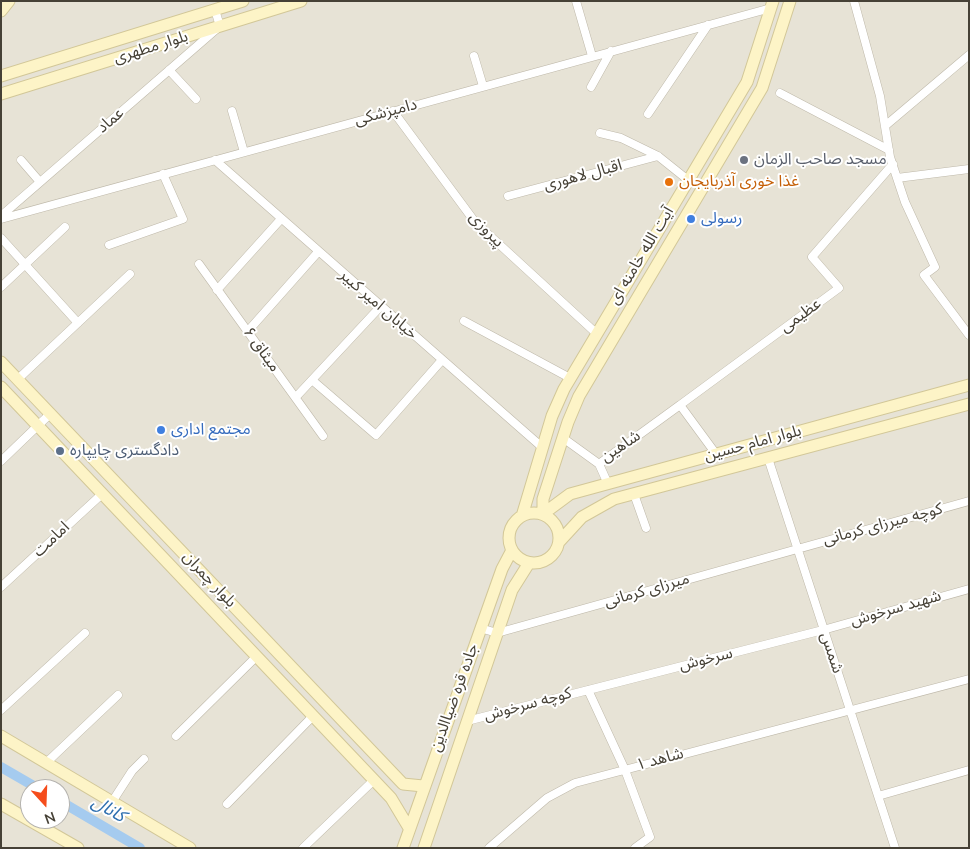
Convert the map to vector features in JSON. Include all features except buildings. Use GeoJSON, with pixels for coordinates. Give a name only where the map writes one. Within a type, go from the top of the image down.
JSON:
{"type":"FeatureCollection","features":[{"type":"Feature","properties":{"kind":"street"},"geometry":{"type":"LineString","coordinates":[[1,11],[9,1]]}},
{"type":"Feature","properties":{"kind":"street","name":"بلوار مطهری"},"geometry":{"type":"LineString","coordinates":[[1,76],[243,1]]}},
{"type":"Feature","properties":{"kind":"street","name":"بلوار مطهری"},"geometry":{"type":"LineString","coordinates":[[1,94],[300,1]]}},
{"type":"Feature","properties":{"kind":"street"},"geometry":{"type":"LineString","coordinates":[[576,1],[592,56]]}},
{"type":"Feature","properties":{"kind":"street"},"geometry":{"type":"LineString","coordinates":[[854,1],[880,96],[889,150],[897,178],[905,202],[935,267],[924,275],[969,335]]}},
{"type":"Feature","properties":{"kind":"street","name":"آیت الله خامنه ای"},"geometry":{"type":"LineString","coordinates":[[544,514],[543,499],[579,396],[592,371],[762,88],[791,2]]}},
{"type":"Feature","properties":{"kind":"street","name":"دامپزشکی"},"geometry":{"type":"LineString","coordinates":[[1,217],[611,52],[708,25],[772,4]]}},
{"type":"Feature","properties":{"kind":"street","name":"آیت الله خامنه ای"},"geometry":{"type":"LineString","coordinates":[[522,516],[552,416],[570,378],[747,82],[772,4]]}},
{"type":"Feature","properties":{"kind":"street"},"geometry":{"type":"LineString","coordinates":[[215,10],[220,26]]}},
{"type":"Feature","properties":{"kind":"street"},"geometry":{"type":"LineString","coordinates":[[648,114],[708,25]]}},
{"type":"Feature","properties":{"kind":"street","name":"عماد"},"geometry":{"type":"LineString","coordinates":[[1,217],[220,26]]}},
{"type":"Feature","properties":{"kind":"street"},"geometry":{"type":"LineString","coordinates":[[591,88],[611,52]]}},
{"type":"Feature","properties":{"kind":"street"},"geometry":{"type":"LineString","coordinates":[[885,126],[969,55]]}},
{"type":"Feature","properties":{"kind":"street"},"geometry":{"type":"LineString","coordinates":[[474,56],[483,86]]}},
{"type":"Feature","properties":{"kind":"street"},"geometry":{"type":"LineString","coordinates":[[169,70],[196,99]]}},
{"type":"Feature","properties":{"kind":"street"},"geometry":{"type":"LineString","coordinates":[[780,93],[889,150]]}},
{"type":"Feature","properties":{"kind":"street"},"geometry":{"type":"LineString","coordinates":[[232,111],[244,152]]}},
{"type":"Feature","properties":{"kind":"street","name":"پیروزی"},"geometry":{"type":"LineString","coordinates":[[393,111],[475,222],[596,333]]}},
{"type":"Feature","properties":{"kind":"street"},"geometry":{"type":"LineString","coordinates":[[600,133],[621,138],[658,156],[688,180]]}},
{"type":"Feature","properties":{"kind":"street","name":"اقبال لاهوری"},"geometry":{"type":"LineString","coordinates":[[508,196],[658,156]]}},
{"type":"Feature","properties":{"kind":"street"},"geometry":{"type":"LineString","coordinates":[[21,160],[40,182]]}},
{"type":"Feature","properties":{"kind":"street","name":"خیابان امیر کبیر"},"geometry":{"type":"LineString","coordinates":[[215,160],[380,307],[543,448]]}},
{"type":"Feature","properties":{"kind":"street","name":"عظیمی"},"geometry":{"type":"LineString","coordinates":[[680,405],[839,288],[812,257],[893,164]]}},
{"type":"Feature","properties":{"kind":"street"},"geometry":{"type":"LineString","coordinates":[[897,178],[969,168]]}},
{"type":"Feature","properties":{"kind":"street"},"geometry":{"type":"LineString","coordinates":[[109,245],[183,219],[163,174]]}},
{"type":"Feature","properties":{"kind":"street"},"geometry":{"type":"LineString","coordinates":[[217,290],[281,219]]}},
{"type":"Feature","properties":{"kind":"street"},"geometry":{"type":"LineString","coordinates":[[1,287],[65,227]]}},
{"type":"Feature","properties":{"kind":"street"},"geometry":{"type":"LineString","coordinates":[[1,238],[78,323]]}},
{"type":"Feature","properties":{"kind":"street"},"geometry":{"type":"LineString","coordinates":[[248,331],[318,252]]}},
{"type":"Feature","properties":{"kind":"street","name":"میثاق ۶"},"geometry":{"type":"LineString","coordinates":[[199,264],[296,397],[322,436]]}},
{"type":"Feature","properties":{"kind":"street"},"geometry":{"type":"LineString","coordinates":[[18,379],[130,274]]}},
{"type":"Feature","properties":{"kind":"street"},"geometry":{"type":"LineString","coordinates":[[296,397],[380,307]]}},
{"type":"Feature","properties":{"kind":"street"},"geometry":{"type":"LineString","coordinates":[[464,321],[570,378]]}},
{"type":"Feature","properties":{"kind":"street"},"geometry":{"type":"LineString","coordinates":[[312,380],[376,435],[442,360]]}},
{"type":"Feature","properties":{"kind":"street","name":"بلوار چمران"},"geometry":{"type":"LineString","coordinates":[[1,362],[403,784],[423,786]]}},
{"type":"Feature","properties":{"kind":"street","name":"بلوار امام حسین"},"geometry":{"type":"LineString","coordinates":[[544,514],[570,494],[969,385]]}},
{"type":"Feature","properties":{"kind":"street","name":"بلوار چمران"},"geometry":{"type":"LineString","coordinates":[[1,387],[391,798],[410,828]]}},
{"type":"Feature","properties":{"kind":"street","name":"بلوار امام حسین"},"geometry":{"type":"LineString","coordinates":[[559,542],[582,517],[614,499],[969,404]]}},
{"type":"Feature","properties":{"kind":"street"},"geometry":{"type":"LineString","coordinates":[[680,405],[716,454]]}},
{"type":"Feature","properties":{"kind":"street","name":"شاهین"},"geometry":{"type":"LineString","coordinates":[[563,438],[599,464],[680,405]]}},
{"type":"Feature","properties":{"kind":"street"},"geometry":{"type":"LineString","coordinates":[[1,461],[51,413]]}},
{"type":"Feature","properties":{"kind":"street","name":"شمس"},"geometry":{"type":"LineString","coordinates":[[768,458],[895,848]]}},
{"type":"Feature","properties":{"kind":"street"},"geometry":{"type":"LineString","coordinates":[[599,464],[608,484]]}},
{"type":"Feature","properties":{"kind":"street","name":"امامت"},"geometry":{"type":"LineString","coordinates":[[1,587],[102,494]]}},
{"type":"Feature","properties":{"kind":"street"},"geometry":{"type":"LineString","coordinates":[[634,494],[646,528]]}},
{"type":"Feature","properties":{"kind":"street","name":"کوچه میرزای کرمانی"},"geometry":{"type":"LineString","coordinates":[[797,548],[969,501]]}},
{"type":"Feature","properties":{"kind":"street"},"geometry":{"type":"LineString","coordinates":[[529,513],[544,514],[556,526],[559,542],[556,550],[545,560],[530,563],[522,560],[512,550],[509,542],[511,527],[522,516],[529,513]]}},
{"type":"Feature","properties":{"kind":"street","name":"میرزای کرمانی"},"geometry":{"type":"LineString","coordinates":[[497,633],[797,548]]}},
{"type":"Feature","properties":{"kind":"street","name":"جاده قره ضیاالدین"},"geometry":{"type":"LineString","coordinates":[[403,848],[423,786],[480,628],[502,569],[512,550]]}},
{"type":"Feature","properties":{"kind":"street","name":"جاده قره ضیاالدین"},"geometry":{"type":"LineString","coordinates":[[424,848],[512,590],[530,563]]}},
{"type":"Feature","properties":{"kind":"street","name":"شهید سرخوش"},"geometry":{"type":"LineString","coordinates":[[823,630],[969,589]]}},
{"type":"Feature","properties":{"kind":"street"},"geometry":{"type":"LineString","coordinates":[[480,628],[497,633]]}},
{"type":"Feature","properties":{"kind":"street","name":"سرخوش"},"geometry":{"type":"LineString","coordinates":[[588,690],[823,630]]}},
{"type":"Feature","properties":{"kind":"street"},"geometry":{"type":"LineString","coordinates":[[1,710],[85,633]]}},
{"type":"Feature","properties":{"kind":"street"},"geometry":{"type":"LineString","coordinates":[[176,736],[256,657]]}},
{"type":"Feature","properties":{"kind":"street","name":"شاهد ۱"},"geometry":{"type":"LineString","coordinates":[[489,848],[547,798],[575,783],[969,679]]}},
{"type":"Feature","properties":{"kind":"street"},"geometry":{"type":"LineString","coordinates":[[588,690],[625,770],[650,836],[636,848]]}},
{"type":"Feature","properties":{"kind":"street","name":"کوچه سرخوش"},"geometry":{"type":"LineString","coordinates":[[467,721],[588,690]]}},
{"type":"Feature","properties":{"kind":"street"},"geometry":{"type":"LineString","coordinates":[[46,763],[118,695]]}},
{"type":"Feature","properties":{"kind":"street"},"geometry":{"type":"LineString","coordinates":[[227,804],[313,716]]}},
{"type":"Feature","properties":{"kind":"street"},"geometry":{"type":"LineString","coordinates":[[1,736],[190,848]]}},
{"type":"Feature","properties":{"kind":"street"},"geometry":{"type":"LineString","coordinates":[[112,802],[132,771],[144,759]]}},
{"type":"Feature","properties":{"kind":"street"},"geometry":{"type":"LineString","coordinates":[[878,796],[969,770]]}},
{"type":"Feature","properties":{"kind":"street"},"geometry":{"type":"LineString","coordinates":[[304,848],[374,780]]}},
{"type":"Feature","properties":{"kind":"street"},"geometry":{"type":"LineString","coordinates":[[1,804],[61,843],[78,848]]}},
{"type":"Feature","properties":{"kind":"shaded area"},"geometry":{"type":"Polygon","coordinates":[[[1,1],[969,1],[969,848],[1,848],[1,1]]]}},
{"type":"Feature","properties":{"kind":"waterway","name":"کانال"},"geometry":{"type":"LineString","coordinates":[[1,767],[22,779]]}},
{"type":"Feature","properties":{"kind":"waterway","name":"کانال"},"geometry":{"type":"LineString","coordinates":[[70,807],[140,848]]}},
{"type":"Feature","properties":{"kind":"place","name":"مسجد صاحب الزمان"},"geometry":{"type":"Point","coordinates":[744,160]}},
{"type":"Feature","properties":{"kind":"place","name":"غذا خوری آذربایجان"},"geometry":{"type":"Point","coordinates":[669,182]}},
{"type":"Feature","properties":{"kind":"place","name":"رسولی"},"geometry":{"type":"Point","coordinates":[691,219]}},
{"type":"Feature","properties":{"kind":"place","name":"مجتمع اداری"},"geometry":{"type":"Point","coordinates":[161,430]}},
{"type":"Feature","properties":{"kind":"place","name":"دادگستری چایپاره"},"geometry":{"type":"Point","coordinates":[60,451]}}]}
